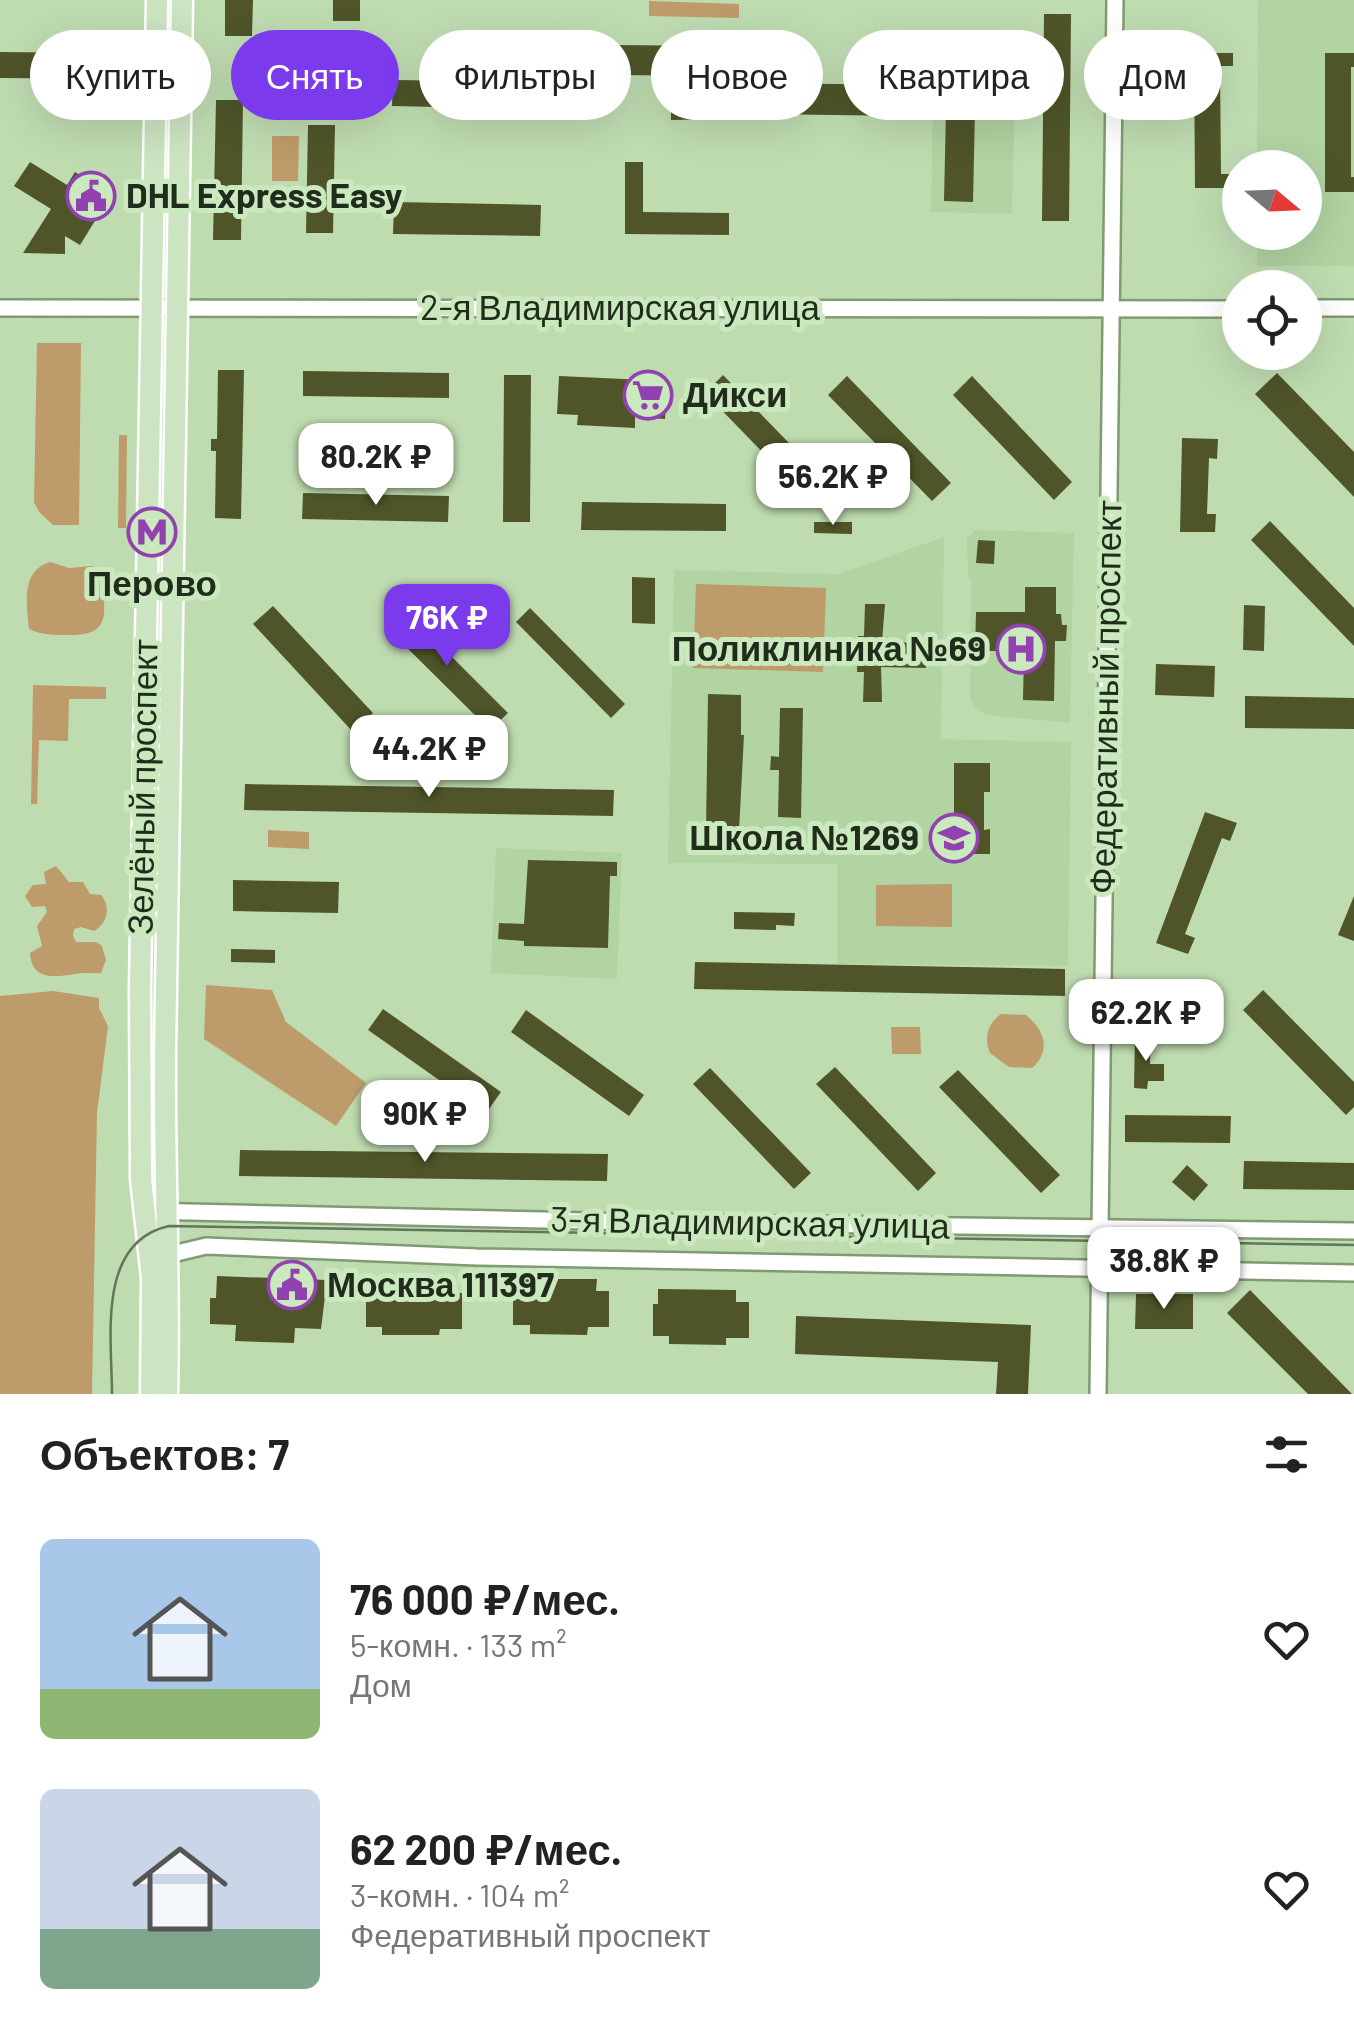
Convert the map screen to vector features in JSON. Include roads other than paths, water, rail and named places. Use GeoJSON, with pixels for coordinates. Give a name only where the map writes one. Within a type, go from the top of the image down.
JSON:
{"type":"FeatureCollection","features":[{"type":"Feature","properties":{"kind":"main road","name":"Зелёный проспект"},"geometry":{"type":"LineString","coordinates":[[157,0],[149,308],[141,1179],[156,1211],[168,1394]]}},
{"type":"Feature","properties":{"kind":"main road","name":"Зелёный проспект"},"geometry":{"type":"LineString","coordinates":[[156,1211],[164,1178],[182,0]]}},
{"type":"Feature","properties":{"kind":"main road","name":"Зелёный проспект"},"geometry":{"type":"LineString","coordinates":[[151,1394],[161,1257]]}},
{"type":"Feature","properties":{"kind":"street","name":"Федеративный проспект"},"geometry":{"type":"LineString","coordinates":[[1098,1394],[1114,0]]}},
{"type":"Feature","properties":{"kind":"street","name":"2-я Владимирская улица"},"geometry":{"type":"LineString","coordinates":[[0,308],[1222,309]]}},
{"type":"Feature","properties":{"kind":"street"},"geometry":{"type":"LineString","coordinates":[[1322,308],[1354,308]]}},
{"type":"Feature","properties":{"kind":"street","name":"3-я Владимирская улица"},"geometry":{"type":"LineString","coordinates":[[156,1211],[634,1222],[1354,1231]]}},
{"type":"Feature","properties":{"kind":"street","name":"3-я Владимирская улица"},"geometry":{"type":"LineString","coordinates":[[161,1257],[206,1246],[477,1258],[1354,1273]]}},
{"type":"Feature","properties":{"kind":"tram line"},"geometry":{"type":"LineString","coordinates":[[112,1394],[111,1321],[119,1272],[129,1251],[146,1236],[169,1226],[1354,1245]]}},
{"type":"Feature","properties":{"kind":"place","name":"DHL Express Easy"},"geometry":{"type":"Point","coordinates":[91,196]}},
{"type":"Feature","properties":{"kind":"place","name":"Дикси"},"geometry":{"type":"Point","coordinates":[648,395]}},
{"type":"Feature","properties":{"kind":"place","name":"Перово"},"geometry":{"type":"Point","coordinates":[152,532]}},
{"type":"Feature","properties":{"kind":"place","name":"Поликлиника №69"},"geometry":{"type":"Point","coordinates":[1021,649]}},
{"type":"Feature","properties":{"kind":"place","name":"Школа №1269"},"geometry":{"type":"Point","coordinates":[954,838]}},
{"type":"Feature","properties":{"kind":"place","name":"Москва 111397"},"geometry":{"type":"Point","coordinates":[292,1285]}}]}
